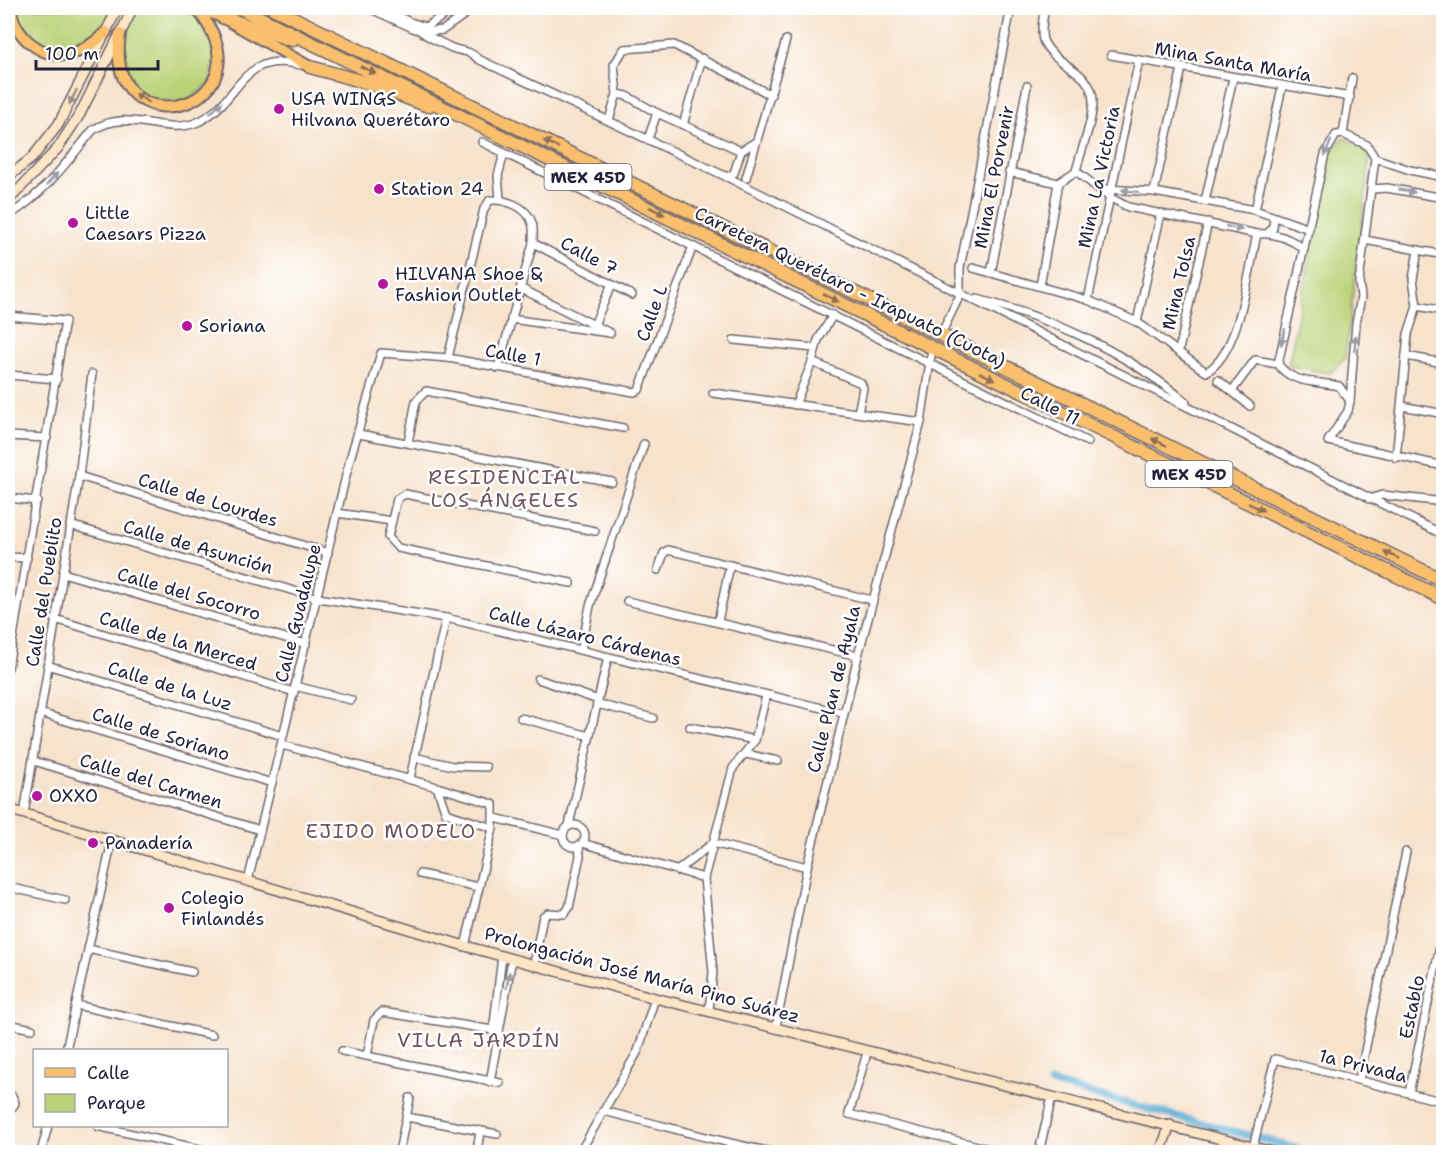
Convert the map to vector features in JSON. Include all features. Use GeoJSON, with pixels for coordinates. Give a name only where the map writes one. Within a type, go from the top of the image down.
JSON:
{"type":"FeatureCollection","features":[{"type":"Feature","properties":{"kind":"highway","name":"Carretera Querétaro - Irapuato (Cuota)"},"geometry":{"type":"LineString","coordinates":[[240,8],[507,136],[924,345],[1443,599]]}},
{"type":"Feature","properties":{"kind":"highway","name":"Carretera Querétaro - Irapuato (Cuota)"},"geometry":{"type":"LineString","coordinates":[[273,8],[1443,581]]}},
{"type":"Feature","properties":{"kind":"highway"},"geometry":{"type":"LineString","coordinates":[[288,8],[310,25]]}},
{"type":"Feature","properties":{"kind":"highway"},"geometry":{"type":"LineString","coordinates":[[222,17],[332,52]]}},
{"type":"Feature","properties":{"kind":"highway"},"geometry":{"type":"LineString","coordinates":[[309,67],[368,83],[507,136]]}},
{"type":"Feature","properties":{"kind":"main road"},"geometry":{"type":"LineString","coordinates":[[11,8],[14,22],[22,35],[34,45],[49,52],[64,55],[79,51],[106,32]]}},
{"type":"Feature","properties":{"kind":"main road"},"geometry":{"type":"LineString","coordinates":[[8,177],[32,158],[58,125],[118,8]]}},
{"type":"Feature","properties":{"kind":"main road"},"geometry":{"type":"LineString","coordinates":[[8,201],[58,148],[80,114],[133,8]]}},
{"type":"Feature","properties":{"kind":"main road"},"geometry":{"type":"LineString","coordinates":[[120,34],[119,67],[125,82],[133,93],[146,102],[160,106],[186,104],[211,85],[219,63],[217,45],[211,28],[197,8]]}},
{"type":"Feature","properties":{"kind":"main road"},"geometry":{"type":"LineString","coordinates":[[197,8],[222,17],[309,67]]}},
{"type":"Feature","properties":{"kind":"main road","name":"Prolongación José María Pino Suárez"},"geometry":{"type":"LineString","coordinates":[[8,808],[112,842],[465,946],[655,998],[776,1027],[867,1053],[1170,1125],[1273,1152]]}},
{"type":"Feature","properties":{"kind":"main road"},"geometry":{"type":"LineString","coordinates":[[1160,1152],[1170,1125]]}},
{"type":"Feature","properties":{"kind":"street"},"geometry":{"type":"LineString","coordinates":[[369,8],[453,48],[472,53],[478,59],[648,139],[730,175],[746,178]]}},
{"type":"Feature","properties":{"kind":"street"},"geometry":{"type":"LineString","coordinates":[[380,8],[426,27],[455,8]]}},
{"type":"Feature","properties":{"kind":"street"},"geometry":{"type":"LineString","coordinates":[[410,22],[417,30],[432,33],[443,30],[474,8]]}},
{"type":"Feature","properties":{"kind":"street"},"geometry":{"type":"LineString","coordinates":[[944,328],[960,295],[960,268],[1011,8]]}},
{"type":"Feature","properties":{"kind":"street"},"geometry":{"type":"LineString","coordinates":[[1009,172],[1058,183],[1076,171],[1093,103],[1090,86],[1081,74],[1054,54],[1046,44],[1042,32],[1044,8]]}},
{"type":"Feature","properties":{"kind":"street"},"geometry":{"type":"LineString","coordinates":[[746,187],[746,178],[786,40]]}},
{"type":"Feature","properties":{"kind":"street"},"geometry":{"type":"LineString","coordinates":[[609,120],[617,94],[614,65],[624,49],[674,45],[771,95]]}},
{"type":"Feature","properties":{"kind":"street","name":"Mina Santa María"},"geometry":{"type":"LineString","coordinates":[[1112,55],[1282,87],[1350,97]]}},
{"type":"Feature","properties":{"kind":"street"},"geometry":{"type":"LineString","coordinates":[[682,125],[702,58]]}},
{"type":"Feature","properties":{"kind":"street","name":"Mina La Victoria"},"geometry":{"type":"LineString","coordinates":[[1089,300],[1109,193],[1139,60]]}},
{"type":"Feature","properties":{"kind":"street"},"geometry":{"type":"LineString","coordinates":[[8,216],[28,203],[51,182],[93,130],[102,124],[120,119],[172,126],[190,124],[199,121],[217,108],[256,67],[282,61],[309,67]]}},
{"type":"Feature","properties":{"kind":"street"},"geometry":{"type":"LineString","coordinates":[[1155,192],[1182,68]]}},
{"type":"Feature","properties":{"kind":"street"},"geometry":{"type":"LineString","coordinates":[[1205,201],[1233,78]]}},
{"type":"Feature","properties":{"kind":"street"},"geometry":{"type":"LineString","coordinates":[[1343,134],[1352,78]]}},
{"type":"Feature","properties":{"kind":"street","name":"Mina El Porvenir"},"geometry":{"type":"LineString","coordinates":[[991,273],[1027,86]]}},
{"type":"Feature","properties":{"kind":"street"},"geometry":{"type":"LineString","coordinates":[[1255,210],[1282,87]]}},
{"type":"Feature","properties":{"kind":"street"},"geometry":{"type":"LineString","coordinates":[[617,94],[627,96],[657,113],[741,151]]}},
{"type":"Feature","properties":{"kind":"street"},"geometry":{"type":"LineString","coordinates":[[648,139],[657,113]]}},
{"type":"Feature","properties":{"kind":"street"},"geometry":{"type":"LineString","coordinates":[[1278,364],[1326,149],[1336,135],[1343,134],[1367,145],[1375,158],[1350,401],[1348,411],[1328,441],[1396,458],[1443,466]]}},
{"type":"Feature","properties":{"kind":"street"},"geometry":{"type":"LineString","coordinates":[[730,175],[741,151],[757,141]]}},
{"type":"Feature","properties":{"kind":"street","name":"Calle 11"},"geometry":{"type":"LineString","coordinates":[[482,142],[832,315],[929,358],[1088,442]]}},
{"type":"Feature","properties":{"kind":"street"},"geometry":{"type":"LineString","coordinates":[[500,199],[498,176],[504,153]]}},
{"type":"Feature","properties":{"kind":"street"},"geometry":{"type":"LineString","coordinates":[[1375,158],[1410,170],[1443,177]]}},
{"type":"Feature","properties":{"kind":"street"},"geometry":{"type":"LineString","coordinates":[[1076,171],[1098,190],[1109,193],[1155,192],[1255,210],[1309,229]]}},
{"type":"Feature","properties":{"kind":"street"},"geometry":{"type":"LineString","coordinates":[[730,175],[746,187],[1443,535]]}},
{"type":"Feature","properties":{"kind":"street"},"geometry":{"type":"LineString","coordinates":[[1040,286],[1058,183]]}},
{"type":"Feature","properties":{"kind":"street"},"geometry":{"type":"LineString","coordinates":[[1371,189],[1387,188],[1443,198]]}},
{"type":"Feature","properties":{"kind":"street"},"geometry":{"type":"LineString","coordinates":[[1109,193],[1128,207],[1257,234],[1268,233],[1287,238],[1304,249]]}},
{"type":"Feature","properties":{"kind":"street"},"geometry":{"type":"LineString","coordinates":[[447,358],[484,209],[490,200],[500,199],[524,211],[532,222],[533,243],[522,289],[511,319],[498,368]]}},
{"type":"Feature","properties":{"kind":"street"},"geometry":{"type":"LineString","coordinates":[[1137,322],[1161,213]]}},
{"type":"Feature","properties":{"kind":"street"},"geometry":{"type":"LineString","coordinates":[[1268,233],[1273,228],[1274,217]]}},
{"type":"Feature","properties":{"kind":"street","name":"Mina Tolsa"},"geometry":{"type":"LineString","coordinates":[[1179,350],[1208,222]]}},
{"type":"Feature","properties":{"kind":"street","name":"Mina El Porvenir"},"geometry":{"type":"LineString","coordinates":[[973,268],[1089,300],[1137,322],[1179,350],[1206,372],[1216,364],[1234,336],[1257,234]]}},
{"type":"Feature","properties":{"kind":"street"},"geometry":{"type":"LineString","coordinates":[[1365,240],[1443,255]]}},
{"type":"Feature","properties":{"kind":"street","name":"Calle 7"},"geometry":{"type":"LineString","coordinates":[[533,243],[632,295]]}},
{"type":"Feature","properties":{"kind":"street","name":"Calle L"},"geometry":{"type":"LineString","coordinates":[[639,390],[693,246]]}},
{"type":"Feature","properties":{"kind":"street"},"geometry":{"type":"LineString","coordinates":[[1396,458],[1408,334],[1417,306],[1413,279],[1418,250]]}},
{"type":"Feature","properties":{"kind":"street"},"geometry":{"type":"LineString","coordinates":[[594,325],[612,286]]}},
{"type":"Feature","properties":{"kind":"street"},"geometry":{"type":"LineString","coordinates":[[511,319],[610,333],[522,289]]}},
{"type":"Feature","properties":{"kind":"street"},"geometry":{"type":"LineString","coordinates":[[960,295],[1027,312],[1089,340],[1155,378],[1197,412]]}},
{"type":"Feature","properties":{"kind":"street"},"geometry":{"type":"LineString","coordinates":[[1417,306],[1443,311]]}},
{"type":"Feature","properties":{"kind":"street"},"geometry":{"type":"LineString","coordinates":[[795,405],[813,363],[814,348],[832,315]]}},
{"type":"Feature","properties":{"kind":"street"},"geometry":{"type":"LineString","coordinates":[[8,316],[65,321],[8,668]]}},
{"type":"Feature","properties":{"kind":"street"},"geometry":{"type":"LineString","coordinates":[[734,340],[814,348]]}},
{"type":"Feature","properties":{"kind":"street","name":"Calle 1"},"geometry":{"type":"LineString","coordinates":[[381,353],[447,358],[634,392],[639,390]]}},
{"type":"Feature","properties":{"kind":"street","name":"Calle Guadalupe"},"geometry":{"type":"LineString","coordinates":[[249,881],[337,513],[381,353]]}},
{"type":"Feature","properties":{"kind":"street"},"geometry":{"type":"LineString","coordinates":[[1406,356],[1443,363]]}},
{"type":"Feature","properties":{"kind":"street","name":"Calle Plan de Ayala"},"geometry":{"type":"LineString","coordinates":[[776,1027],[807,867],[843,713],[921,422],[929,358]]}},
{"type":"Feature","properties":{"kind":"street"},"geometry":{"type":"LineString","coordinates":[[1232,391],[1255,360],[1278,364],[1285,374],[1292,378],[1339,386],[1350,401]]}},
{"type":"Feature","properties":{"kind":"street"},"geometry":{"type":"LineString","coordinates":[[813,363],[861,383],[863,388],[858,413]]}},
{"type":"Feature","properties":{"kind":"street","name":"Calle del Pueblito"},"geometry":{"type":"LineString","coordinates":[[24,814],[79,476],[92,374]]}},
{"type":"Feature","properties":{"kind":"street"},"geometry":{"type":"LineString","coordinates":[[8,375],[57,379]]}},
{"type":"Feature","properties":{"kind":"street"},"geometry":{"type":"LineString","coordinates":[[1339,386],[1353,376]]}},
{"type":"Feature","properties":{"kind":"street"},"geometry":{"type":"LineString","coordinates":[[1218,380],[1251,406]]}},
{"type":"Feature","properties":{"kind":"street"},"geometry":{"type":"LineString","coordinates":[[408,443],[416,401],[426,392],[623,428]]}},
{"type":"Feature","properties":{"kind":"street"},"geometry":{"type":"LineString","coordinates":[[713,393],[921,422]]}},
{"type":"Feature","properties":{"kind":"street"},"geometry":{"type":"LineString","coordinates":[[1402,406],[1443,414]]}},
{"type":"Feature","properties":{"kind":"street"},"geometry":{"type":"LineString","coordinates":[[359,434],[612,482]]}},
{"type":"Feature","properties":{"kind":"street"},"geometry":{"type":"LineString","coordinates":[[8,436],[47,438]]}},
{"type":"Feature","properties":{"kind":"street"},"geometry":{"type":"LineString","coordinates":[[581,650],[590,606],[644,444]]}},
{"type":"Feature","properties":{"kind":"street","name":"Calle de Lourdes"},"geometry":{"type":"LineString","coordinates":[[79,476],[328,553]]}},
{"type":"Feature","properties":{"kind":"street"},"geometry":{"type":"LineString","coordinates":[[571,583],[398,548],[388,537],[397,499],[405,494],[595,531]]}},
{"type":"Feature","properties":{"kind":"street"},"geometry":{"type":"LineString","coordinates":[[1369,499],[1382,495],[1443,502]]}},
{"type":"Feature","properties":{"kind":"street"},"geometry":{"type":"LineString","coordinates":[[8,498],[37,501]]}},
{"type":"Feature","properties":{"kind":"street"},"geometry":{"type":"LineString","coordinates":[[337,513],[392,521]]}},
{"type":"Feature","properties":{"kind":"street","name":"Calle de Asunción"},"geometry":{"type":"LineString","coordinates":[[70,525],[318,598]]}},
{"type":"Feature","properties":{"kind":"street"},"geometry":{"type":"LineString","coordinates":[[658,570],[664,553],[668,550],[872,600]]}},
{"type":"Feature","properties":{"kind":"street"},"geometry":{"type":"LineString","coordinates":[[8,557],[27,558]]}},
{"type":"Feature","properties":{"kind":"street"},"geometry":{"type":"LineString","coordinates":[[718,621],[730,565]]}},
{"type":"Feature","properties":{"kind":"street","name":"Calle del Socorro"},"geometry":{"type":"LineString","coordinates":[[63,573],[306,644]]}},
{"type":"Feature","properties":{"kind":"street","name":"Calle Lázaro Cárdenas"},"geometry":{"type":"LineString","coordinates":[[318,598],[446,618],[843,713]]}},
{"type":"Feature","properties":{"kind":"street"},"geometry":{"type":"LineString","coordinates":[[627,601],[858,656]]}},
{"type":"Feature","properties":{"kind":"street"},"geometry":{"type":"LineString","coordinates":[[8,616],[16,617]]}},
{"type":"Feature","properties":{"kind":"street"},"geometry":{"type":"LineString","coordinates":[[410,778],[446,618]]}},
{"type":"Feature","properties":{"kind":"street","name":"Calle de la Merced"},"geometry":{"type":"LineString","coordinates":[[55,619],[294,689],[351,700]]}},
{"type":"Feature","properties":{"kind":"street"},"geometry":{"type":"LineString","coordinates":[[563,835],[569,825],[608,657]]}},
{"type":"Feature","properties":{"kind":"street","name":"Calle de la Luz"},"geometry":{"type":"LineString","coordinates":[[47,665],[284,736]]}},
{"type":"Feature","properties":{"kind":"street"},"geometry":{"type":"LineString","coordinates":[[538,679],[598,702],[653,718]]}},
{"type":"Feature","properties":{"kind":"street"},"geometry":{"type":"LineString","coordinates":[[709,1010],[713,972],[704,878],[733,768],[755,740],[766,696]]}},
{"type":"Feature","properties":{"kind":"street","name":"Calle de Soriano"},"geometry":{"type":"LineString","coordinates":[[40,713],[272,783]]}},
{"type":"Feature","properties":{"kind":"street"},"geometry":{"type":"LineString","coordinates":[[521,718],[590,736]]}},
{"type":"Feature","properties":{"kind":"street"},"geometry":{"type":"LineString","coordinates":[[690,727],[755,740]]}},
{"type":"Feature","properties":{"kind":"street"},"geometry":{"type":"LineString","coordinates":[[282,745],[410,778],[485,799],[494,804],[493,828],[465,946]]}},
{"type":"Feature","properties":{"kind":"street"},"geometry":{"type":"LineString","coordinates":[[746,754],[778,761]]}},
{"type":"Feature","properties":{"kind":"street"},"geometry":{"type":"LineString","coordinates":[[414,756],[453,766],[486,767]]}},
{"type":"Feature","properties":{"kind":"street","name":"Calle del Carmen"},"geometry":{"type":"LineString","coordinates":[[34,761],[260,830]]}},
{"type":"Feature","properties":{"kind":"street"},"geometry":{"type":"LineString","coordinates":[[437,787],[446,813],[493,828]]}},
{"type":"Feature","properties":{"kind":"street"},"geometry":{"type":"LineString","coordinates":[[495,818],[563,835]]}},
{"type":"Feature","properties":{"kind":"street"},"geometry":{"type":"LineString","coordinates":[[534,964],[543,916],[548,913],[564,914],[569,908],[580,844],[585,834],[579,826],[569,825]]}},
{"type":"Feature","properties":{"kind":"street"},"geometry":{"type":"LineString","coordinates":[[563,835],[566,843],[580,844],[704,878]]}},
{"type":"Feature","properties":{"kind":"street"},"geometry":{"type":"LineString","coordinates":[[66,1049],[112,842]]}},
{"type":"Feature","properties":{"kind":"street"},"geometry":{"type":"LineString","coordinates":[[713,843],[807,867]]}},
{"type":"Feature","properties":{"kind":"street"},"geometry":{"type":"LineString","coordinates":[[677,871],[713,843]]}},
{"type":"Feature","properties":{"kind":"street"},"geometry":{"type":"LineString","coordinates":[[1359,1080],[1406,852]]}},
{"type":"Feature","properties":{"kind":"street"},"geometry":{"type":"LineString","coordinates":[[420,874],[478,887]]}},
{"type":"Feature","properties":{"kind":"street"},"geometry":{"type":"LineString","coordinates":[[8,887],[65,900]]}},
{"type":"Feature","properties":{"kind":"street","name":"Establo"},"geometry":{"type":"LineString","coordinates":[[1409,1093],[1443,927]]}},
{"type":"Feature","properties":{"kind":"street"},"geometry":{"type":"LineString","coordinates":[[88,949],[192,972]]}},
{"type":"Feature","properties":{"kind":"street"},"geometry":{"type":"LineString","coordinates":[[490,1082],[507,957]]}},
{"type":"Feature","properties":{"kind":"street"},"geometry":{"type":"LineString","coordinates":[[580,1152],[642,1042],[655,998]]}},
{"type":"Feature","properties":{"kind":"street"},"geometry":{"type":"LineString","coordinates":[[76,1005],[212,1035]]}},
{"type":"Feature","properties":{"kind":"street"},"geometry":{"type":"LineString","coordinates":[[367,1056],[374,1020],[382,1012],[496,1031]]}},
{"type":"Feature","properties":{"kind":"street"},"geometry":{"type":"LineString","coordinates":[[8,1024],[33,1029]]}},
{"type":"Feature","properties":{"kind":"street"},"geometry":{"type":"LineString","coordinates":[[342,1051],[500,1083]]}},
{"type":"Feature","properties":{"kind":"street"},"geometry":{"type":"LineString","coordinates":[[867,1053],[849,1114],[1002,1152]]}},
{"type":"Feature","properties":{"kind":"street","name":"1a Privada"},"geometry":{"type":"LineString","coordinates":[[1253,1147],[1275,1059],[1443,1102]]}},
{"type":"Feature","properties":{"kind":"street"},"geometry":{"type":"LineString","coordinates":[[8,1095],[15,1103],[8,1110]]}},
{"type":"Feature","properties":{"kind":"street"},"geometry":{"type":"LineString","coordinates":[[1039,1152],[1052,1097]]}},
{"type":"Feature","properties":{"kind":"street"},"geometry":{"type":"LineString","coordinates":[[399,1152],[410,1098]]}},
{"type":"Feature","properties":{"kind":"street"},"geometry":{"type":"LineString","coordinates":[[603,1111],[672,1126],[725,1144],[773,1152]]}},
{"type":"Feature","properties":{"kind":"street"},"geometry":{"type":"LineString","coordinates":[[407,1117],[497,1134]]}},
{"type":"Feature","properties":{"kind":"street"},"geometry":{"type":"LineString","coordinates":[[41,1152],[47,1127]]}},
{"type":"Feature","properties":{"kind":"street"},"geometry":{"type":"LineString","coordinates":[[106,1127],[204,1150]]}},
{"type":"Feature","properties":{"kind":"street"},"geometry":{"type":"LineString","coordinates":[[477,1152],[480,1131]]}},
{"type":"Feature","properties":{"kind":"green space"},"geometry":{"type":"Polygon","coordinates":[[[14,8],[115,8],[105,30],[94,41],[72,49],[61,50],[39,44],[29,37],[18,24],[14,8]]]}},
{"type":"Feature","properties":{"kind":"green space"},"geometry":{"type":"Polygon","coordinates":[[[136,8],[192,8],[215,46],[211,82],[186,102],[148,100],[127,82],[123,33],[136,8]]]}},
{"type":"Feature","properties":{"kind":"green space"},"geometry":{"type":"Polygon","coordinates":[[[1343,138],[1362,146],[1370,158],[1345,359],[1330,373],[1288,366],[1331,151],[1343,138]]]}},
{"type":"Feature","properties":{"kind":"waterway"},"geometry":{"type":"LineString","coordinates":[[1051,1083],[1310,1152]]}},
{"type":"Feature","properties":{"kind":"place","name":"USA WINGS Hilvana Querétaro"},"geometry":{"type":"Point","coordinates":[279,109]}},
{"type":"Feature","properties":{"kind":"place","name":"Station 24"},"geometry":{"type":"Point","coordinates":[379,189]}},
{"type":"Feature","properties":{"kind":"place","name":"Little Caesars Pizza"},"geometry":{"type":"Point","coordinates":[73,223]}},
{"type":"Feature","properties":{"kind":"place","name":"HILVANA Shoe & Fashion Outlet"},"geometry":{"type":"Point","coordinates":[383,284]}},
{"type":"Feature","properties":{"kind":"place","name":"Soriana"},"geometry":{"type":"Point","coordinates":[187,326]}},
{"type":"Feature","properties":{"kind":"place","name":"OXXO"},"geometry":{"type":"Point","coordinates":[37,796]}},
{"type":"Feature","properties":{"kind":"place","name":"Panadería"},"geometry":{"type":"Point","coordinates":[93,843]}},
{"type":"Feature","properties":{"kind":"place","name":"Colegio Finlandés"},"geometry":{"type":"Point","coordinates":[169,908]}},
{"type":"Feature","properties":{"kind":"district","name":"RESIDENCIAL LOS ÁNGELES"},"geometry":{"type":"Point","coordinates":[505,488]}},
{"type":"Feature","properties":{"kind":"district","name":"EJIDO MODELO"},"geometry":{"type":"Point","coordinates":[391,831]}},
{"type":"Feature","properties":{"kind":"district","name":"VILLA JARDÍN"},"geometry":{"type":"Point","coordinates":[479,1040]}}]}
